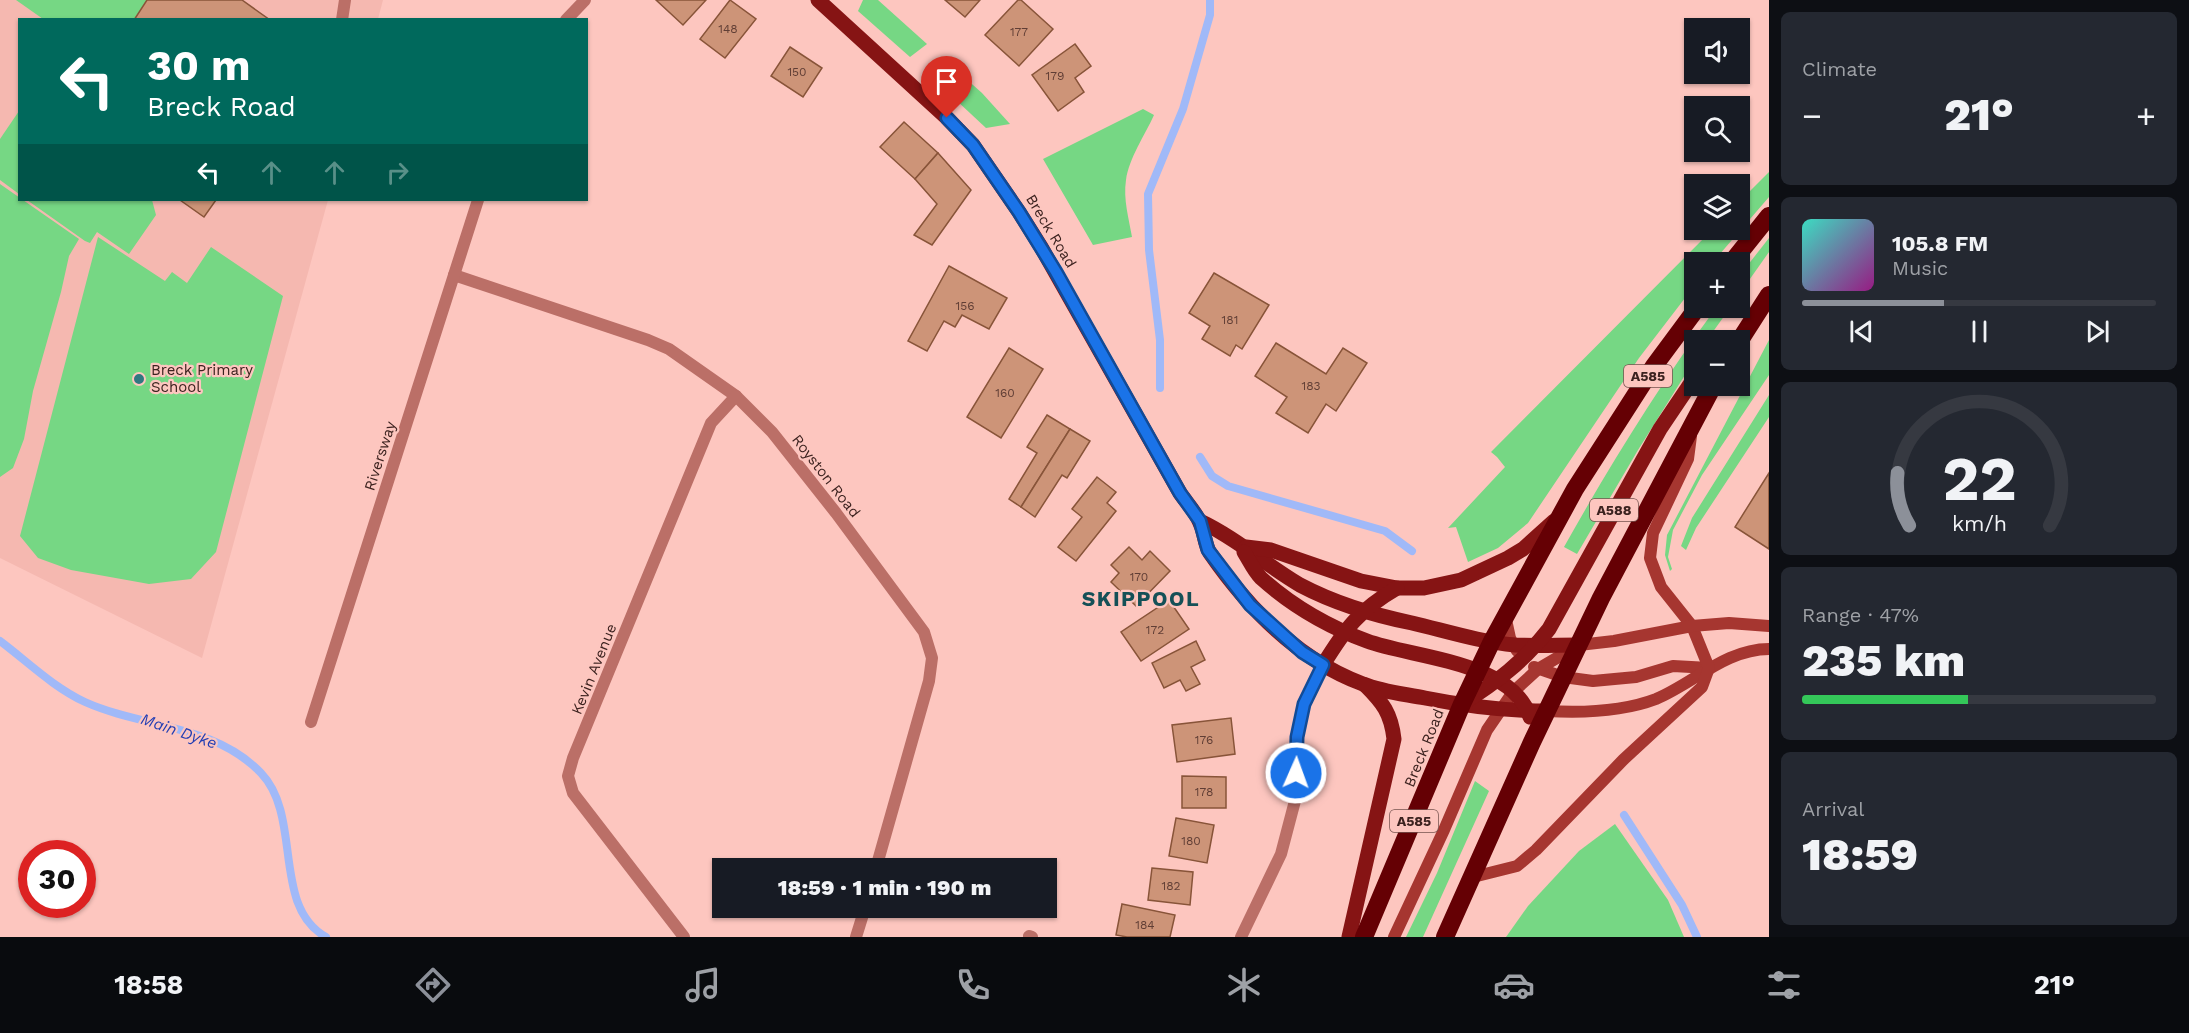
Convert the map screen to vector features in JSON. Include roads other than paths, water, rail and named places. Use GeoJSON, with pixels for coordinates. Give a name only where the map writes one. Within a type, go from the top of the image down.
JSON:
{"type":"FeatureCollection","features":[{"type":"Feature","properties":{"kind":"highway"},"geometry":{"type":"LineString","coordinates":[[1740,252],[1769,216]]}},
{"type":"Feature","properties":{"kind":"highway"},"geometry":{"type":"LineString","coordinates":[[1746,330],[1769,295]]}},
{"type":"Feature","properties":{"kind":"highway","name":"A585"},"geometry":{"type":"LineString","coordinates":[[1462,704],[1505,615],[1559,517],[1654,366],[1689,318]]}},
{"type":"Feature","properties":{"kind":"highway"},"geometry":{"type":"LineString","coordinates":[[1444,937],[1563,677],[1612,577],[1707,396]]}},
{"type":"Feature","properties":{"kind":"highway","name":"Breck Road"},"geometry":{"type":"LineString","coordinates":[[1364,937],[1462,704]]}},
{"type":"Feature","properties":{"kind":"main road","name":"Breck Road"},"geometry":{"type":"LineString","coordinates":[[818,0],[947,118],[973,145],[1041,247],[1180,493],[1200,521],[1208,550],[1250,605],[1302,652],[1365,685]]}},
{"type":"Feature","properties":{"kind":"main road","name":"A588"},"geometry":{"type":"LineString","coordinates":[[1462,704],[1498,681],[1524,659],[1549,628],[1660,429],[1684,393]]}},
{"type":"Feature","properties":{"kind":"main road"},"geometry":{"type":"LineString","coordinates":[[1473,877],[1516,866],[1536,850],[1623,760],[1702,687],[1709,668],[1692,626],[1661,586],[1650,558],[1653,533],[1688,459],[1694,420]]}},
{"type":"Feature","properties":{"kind":"main road"},"geometry":{"type":"LineString","coordinates":[[1240,547],[1271,550],[1340,575],[1397,588],[1437,586],[1461,580],[1523,549],[1559,517]]}},
{"type":"Feature","properties":{"kind":"main road","name":"Breck Road"},"geometry":{"type":"LineString","coordinates":[[1200,521],[1220,531],[1240,547],[1300,585],[1337,603],[1363,612],[1492,641],[1536,646],[1579,645]]}},
{"type":"Feature","properties":{"kind":"main road"},"geometry":{"type":"LineString","coordinates":[[1240,547],[1260,577],[1322,621],[1386,647],[1477,670],[1498,681],[1513,692],[1528,711],[1532,723],[1532,742]]}},
{"type":"Feature","properties":{"kind":"main road"},"geometry":{"type":"LineString","coordinates":[[1323,665],[1343,631],[1363,612],[1397,588]]}},
{"type":"Feature","properties":{"kind":"main road"},"geometry":{"type":"LineString","coordinates":[[1505,615],[1513,644],[1524,659],[1538,669],[1563,677],[1593,681],[1636,676],[1673,666],[1709,668]]}},
{"type":"Feature","properties":{"kind":"main road"},"geometry":{"type":"LineString","coordinates":[[1394,937],[1449,820],[1481,743],[1513,692],[1538,669],[1579,645],[1692,626],[1729,623],[1769,626]]}},
{"type":"Feature","properties":{"kind":"main road"},"geometry":{"type":"LineString","coordinates":[[1365,685],[1500,710],[1576,713],[1617,709],[1655,699],[1686,684],[1709,668],[1742,654],[1769,649]]}},
{"type":"Feature","properties":{"kind":"main road"},"geometry":{"type":"LineString","coordinates":[[1349,937],[1394,739],[1392,722],[1383,702],[1365,685]]}},
{"type":"Feature","properties":{"kind":"street"},"geometry":{"type":"LineString","coordinates":[[342,18],[345,0]]}},
{"type":"Feature","properties":{"kind":"street"},"geometry":{"type":"LineString","coordinates":[[568,18],[585,0]]}},
{"type":"Feature","properties":{"kind":"street","name":"Riversway"},"geometry":{"type":"LineString","coordinates":[[311,722],[478,201]]}},
{"type":"Feature","properties":{"kind":"street","name":"Royston Road"},"geometry":{"type":"LineString","coordinates":[[454,275],[669,349],[736,396],[772,432],[836,513],[924,632],[932,658],[929,681],[879,858]]}},
{"type":"Feature","properties":{"kind":"street","name":"Kevin Avenue"},"geometry":{"type":"LineString","coordinates":[[684,937],[573,794],[568,776],[573,758],[711,423],[736,396]]}},
{"type":"Feature","properties":{"kind":"street"},"geometry":{"type":"LineString","coordinates":[[1241,937],[1281,854],[1296,797],[1297,737],[1304,704],[1323,665]]}},
{"type":"Feature","properties":{"kind":"street"},"geometry":{"type":"LineString","coordinates":[[856,937],[861,918]]}},
{"type":"Feature","properties":{"kind":"waterway"},"geometry":{"type":"LineString","coordinates":[[1160,388],[1160,340],[1149,250],[1148,194],[1183,109],[1210,15],[1210,0]]}},
{"type":"Feature","properties":{"kind":"waterway"},"geometry":{"type":"LineString","coordinates":[[1200,457],[1212,476],[1228,486],[1385,531],[1412,551]]}},
{"type":"Feature","properties":{"kind":"waterway","name":"Main Dyke"},"geometry":{"type":"LineString","coordinates":[[0,641],[51,682],[73,696],[107,711],[177,729],[222,745],[242,757],[261,773],[274,791],[281,813],[292,883],[299,904],[309,923],[326,937]]}},
{"type":"Feature","properties":{"kind":"waterway"},"geometry":{"type":"LineString","coordinates":[[1624,815],[1682,905],[1697,937]]}},
{"type":"Feature","properties":{"kind":"place","name":"Breck Primary School"},"geometry":{"type":"Point","coordinates":[139,379]}},
{"type":"Feature","properties":{"kind":"district","name":"SKIPPOOL"},"geometry":{"type":"Point","coordinates":[1141,598]}}]}
